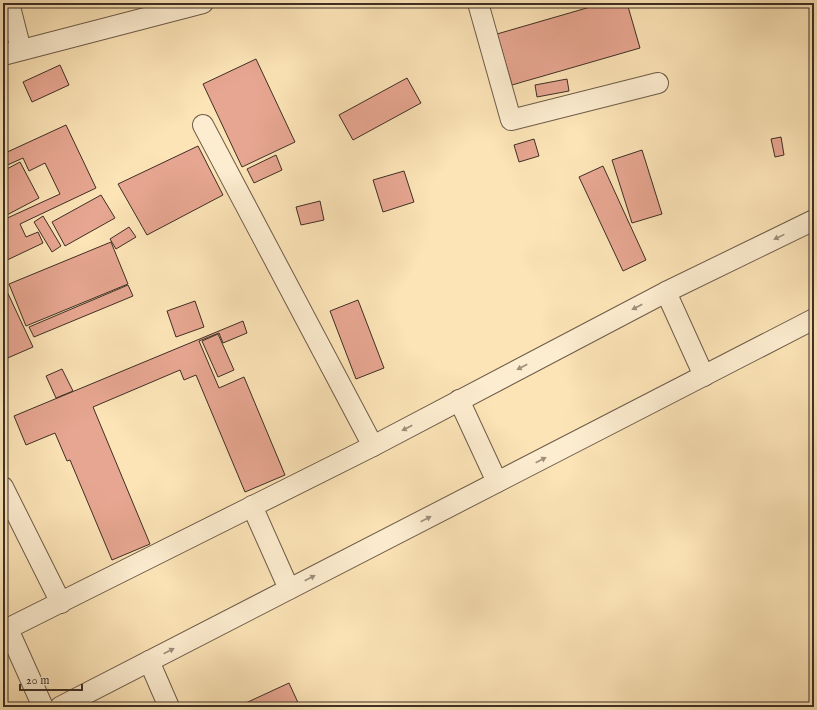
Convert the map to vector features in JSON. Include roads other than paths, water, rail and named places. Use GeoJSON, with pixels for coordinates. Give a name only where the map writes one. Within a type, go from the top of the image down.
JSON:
{"type":"FeatureCollection","features":[{"type":"Feature","properties":{"kind":"street"},"geometry":{"type":"LineString","coordinates":[[9,3],[12,52],[202,3]]}},
{"type":"Feature","properties":{"kind":"street"},"geometry":{"type":"LineString","coordinates":[[478,3],[511,120],[658,83]]}},
{"type":"Feature","properties":{"kind":"street"},"geometry":{"type":"LineString","coordinates":[[202,125],[372,446]]}},
{"type":"Feature","properties":{"kind":"street"},"geometry":{"type":"LineString","coordinates":[[43,707],[5,630],[372,446],[666,292],[814,220]]}},
{"type":"Feature","properties":{"kind":"street"},"geometry":{"type":"LineString","coordinates":[[666,292],[704,376]]}},
{"type":"Feature","properties":{"kind":"street"},"geometry":{"type":"LineString","coordinates":[[60,707],[87,701],[149,661],[814,319]]}},
{"type":"Feature","properties":{"kind":"street"},"geometry":{"type":"LineString","coordinates":[[459,400],[497,482]]}},
{"type":"Feature","properties":{"kind":"street"},"geometry":{"type":"LineString","coordinates":[[3,487],[61,603]]}},
{"type":"Feature","properties":{"kind":"street"},"geometry":{"type":"LineString","coordinates":[[252,506],[288,589]]}},
{"type":"Feature","properties":{"kind":"street"},"geometry":{"type":"LineString","coordinates":[[149,661],[169,707]]}}]}
